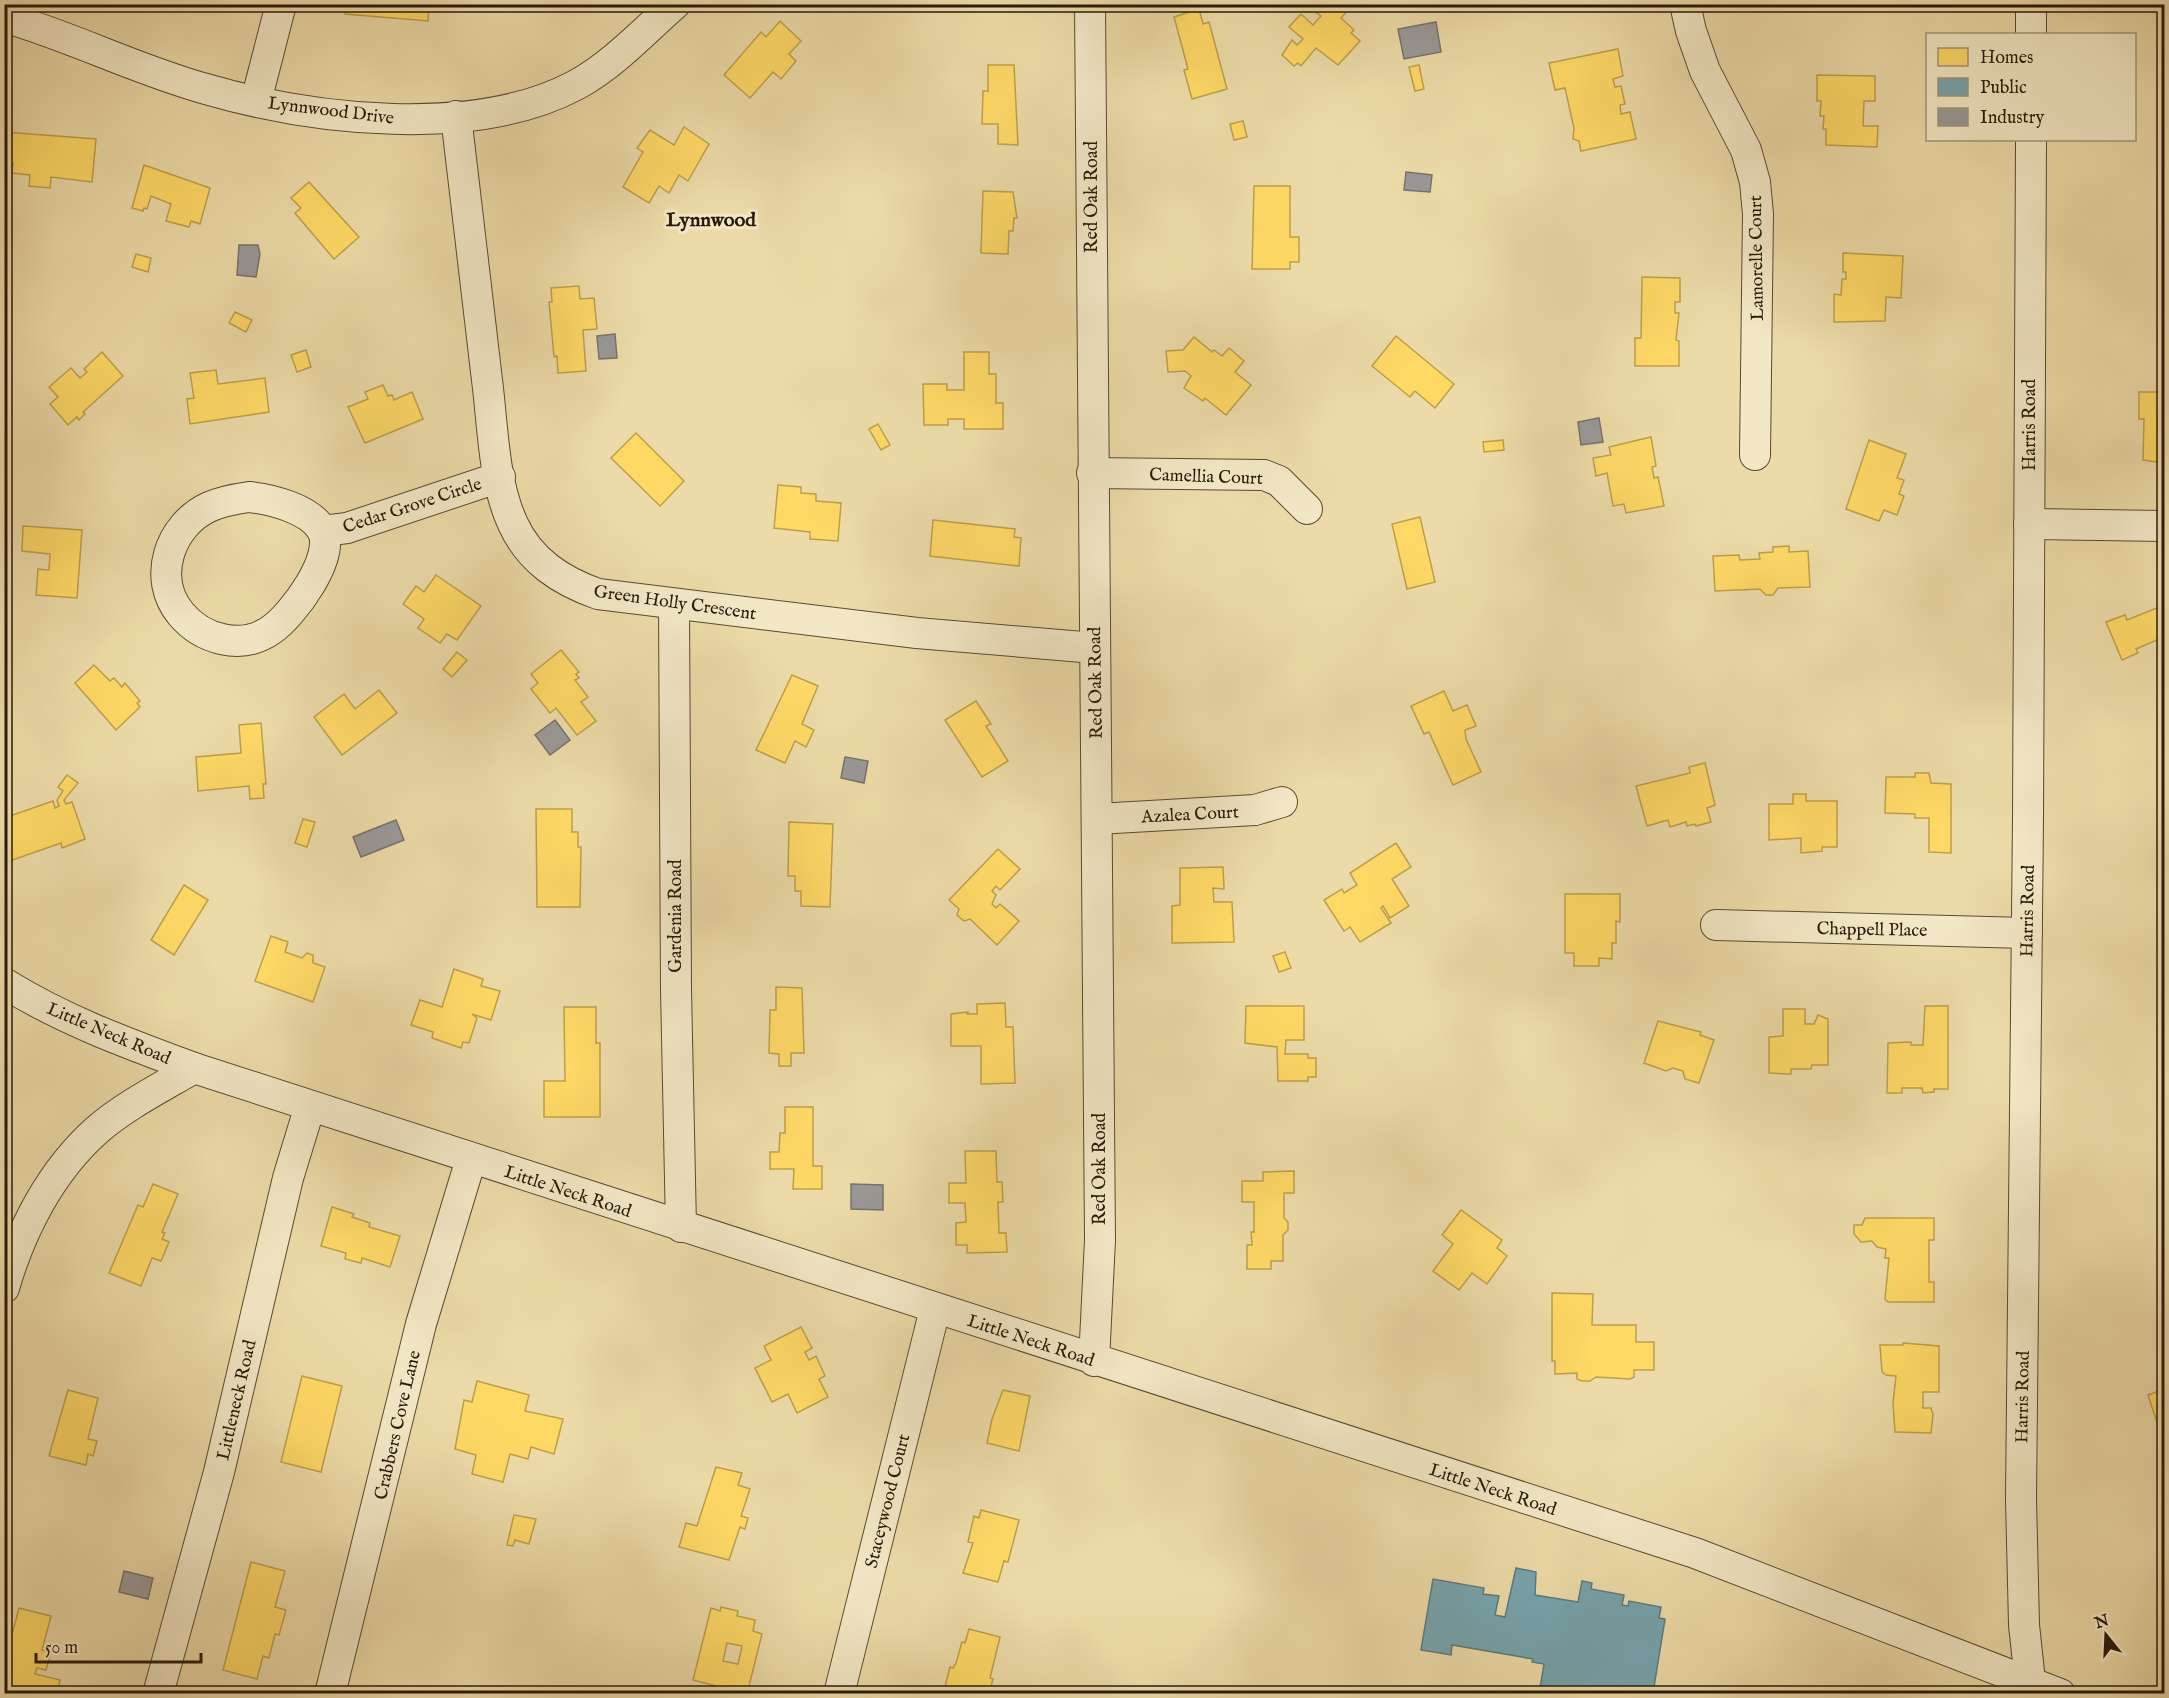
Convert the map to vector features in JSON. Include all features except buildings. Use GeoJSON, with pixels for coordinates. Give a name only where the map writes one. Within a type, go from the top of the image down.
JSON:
{"type":"FeatureCollection","features":[{"type":"Feature","properties":{"kind":"street"},"geometry":{"type":"LineString","coordinates":[[256,101],[281,4]]}},
{"type":"Feature","properties":{"kind":"street","name":"Lynnwood Drive"},"geometry":{"type":"LineString","coordinates":[[4,17],[206,89],[256,101],[354,116],[399,119],[456,117],[500,111],[535,102],[576,84],[607,64],[675,4]]}},
{"type":"Feature","properties":{"kind":"street","name":"Red Oak Road"},"geometry":{"type":"LineString","coordinates":[[1090,4],[1100,1240],[1094,1361]]}},
{"type":"Feature","properties":{"kind":"street","name":"Lamorelle Court"},"geometry":{"type":"LineString","coordinates":[[1685,4],[1691,31],[1706,71],[1746,150],[1755,182],[1758,214],[1755,454]]}},
{"type":"Feature","properties":{"kind":"street"},"geometry":{"type":"LineString","coordinates":[[2031,4],[2031,33]]}},
{"type":"Feature","properties":{"kind":"street","name":"Green Holly Crescent"},"geometry":{"type":"LineString","coordinates":[[456,117],[505,505],[523,542],[536,558],[556,575],[598,594],[917,633],[1095,648]]}},
{"type":"Feature","properties":{"kind":"street","name":"Harris Road"},"geometry":{"type":"LineString","coordinates":[[2030,1681],[2024,1625],[2021,1499],[2027,933],[2031,141]]}},
{"type":"Feature","properties":{"kind":"street","name":"Camellia Court"},"geometry":{"type":"LineString","coordinates":[[1092,473],[1264,475],[1279,481],[1307,509]]}},
{"type":"Feature","properties":{"kind":"street","name":"Cedar Grove Circle"},"geometry":{"type":"LineString","coordinates":[[323,531],[347,528],[500,477]]}},
{"type":"Feature","properties":{"kind":"street","name":"Cedar Grove Circle"},"geometry":{"type":"LineString","coordinates":[[249,497],[266,499],[287,505],[315,522],[323,531],[326,550],[310,583],[288,615],[271,630],[243,640],[224,640],[206,635],[190,625],[176,608],[168,590],[165,572],[168,553],[176,536],[190,520],[208,507],[228,500],[249,497]]}},
{"type":"Feature","properties":{"kind":"street"},"geometry":{"type":"LineString","coordinates":[[2029,524],[2164,526]]}},
{"type":"Feature","properties":{"kind":"street","name":"Gardenia Road"},"geometry":{"type":"LineString","coordinates":[[674,604],[676,977],[681,1227]]}},
{"type":"Feature","properties":{"kind":"street","name":"Azalea Court"},"geometry":{"type":"LineString","coordinates":[[1097,819],[1255,810],[1282,802]]}},
{"type":"Feature","properties":{"kind":"street","name":"Chappell Place"},"geometry":{"type":"LineString","coordinates":[[1716,926],[2027,933]]}},
{"type":"Feature","properties":{"kind":"street","name":"Little Neck Road"},"geometry":{"type":"LineString","coordinates":[[4,983],[32,1000],[109,1036],[194,1068],[1094,1361],[1695,1553],[2060,1694]]}},
{"type":"Feature","properties":{"kind":"street"},"geometry":{"type":"LineString","coordinates":[[4,1288],[38,1205],[52,1181],[73,1154],[120,1113],[194,1068]]}},
{"type":"Feature","properties":{"kind":"street","name":"Littleneck Road"},"geometry":{"type":"LineString","coordinates":[[158,1694],[219,1472],[288,1178],[310,1106]]}},
{"type":"Feature","properties":{"kind":"street","name":"Crabbers Cove Lane"},"geometry":{"type":"LineString","coordinates":[[330,1694],[421,1324],[471,1159]]}},
{"type":"Feature","properties":{"kind":"street","name":"Staceywood Court"},"geometry":{"type":"LineString","coordinates":[[839,1694],[935,1309]]}},
{"type":"Feature","properties":{"kind":"district","name":"Lynnwood"},"geometry":{"type":"Point","coordinates":[711,219]}}]}
